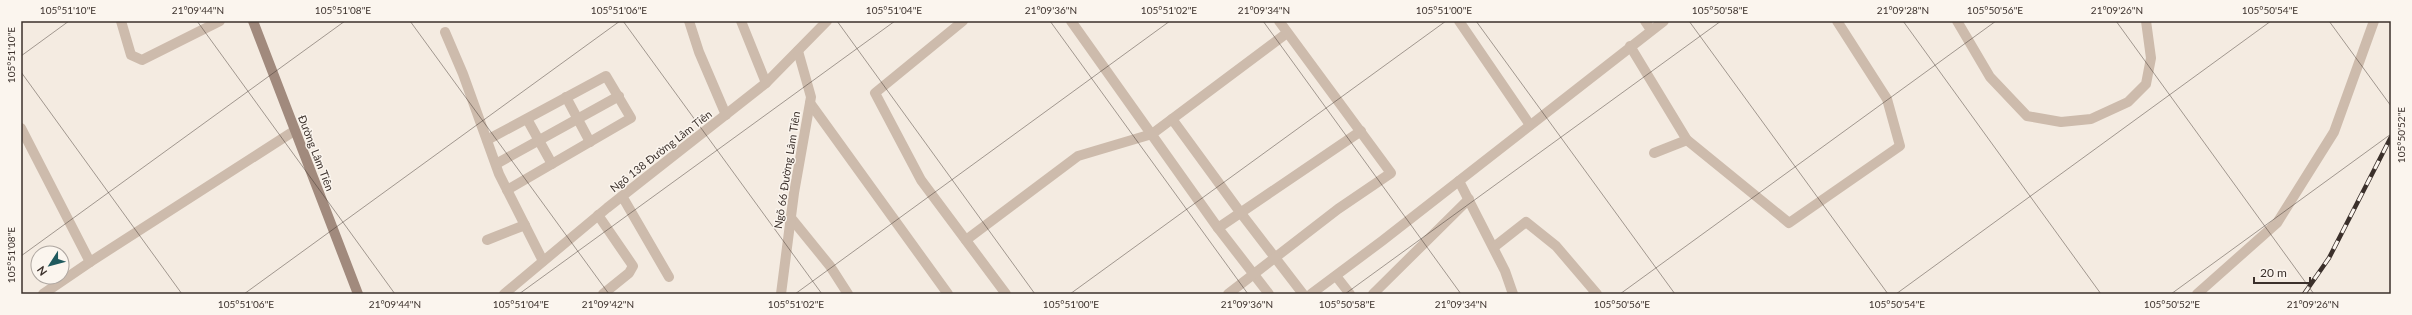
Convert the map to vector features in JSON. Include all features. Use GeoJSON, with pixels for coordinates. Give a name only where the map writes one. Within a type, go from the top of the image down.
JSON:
{"type":"FeatureCollection","features":[{"type":"Feature","properties":{"kind":"street"},"geometry":{"type":"LineString","coordinates":[[121,21],[131,55],[142,60],[220,21]]}},
{"type":"Feature","properties":{"kind":"street","name":"Đường Lâm Tiên"},"geometry":{"type":"LineString","coordinates":[[253,21],[294,131],[358,294]]}},
{"type":"Feature","properties":{"kind":"street"},"geometry":{"type":"LineString","coordinates":[[689,21],[699,52],[726,115]]}},
{"type":"Feature","properties":{"kind":"street"},"geometry":{"type":"LineString","coordinates":[[741,21],[766,83]]}},
{"type":"Feature","properties":{"kind":"street"},"geometry":{"type":"LineString","coordinates":[[963,21],[875,93],[921,180],[1006,294]]}},
{"type":"Feature","properties":{"kind":"street"},"geometry":{"type":"LineString","coordinates":[[1071,21],[1218,228],[1269,294]]}},
{"type":"Feature","properties":{"kind":"street"},"geometry":{"type":"LineString","coordinates":[[1228,294],[1338,210],[1391,173],[1279,21]]}},
{"type":"Feature","properties":{"kind":"street"},"geometry":{"type":"LineString","coordinates":[[1459,21],[1530,125]]}},
{"type":"Feature","properties":{"kind":"street"},"geometry":{"type":"LineString","coordinates":[[1645,21],[1651,30]]}},
{"type":"Feature","properties":{"kind":"street"},"geometry":{"type":"LineString","coordinates":[[1311,294],[1664,21]]}},
{"type":"Feature","properties":{"kind":"street"},"geometry":{"type":"LineString","coordinates":[[1630,46],[1687,140],[1789,223],[1900,146],[1886,99],[1837,21]]}},
{"type":"Feature","properties":{"kind":"street"},"geometry":{"type":"LineString","coordinates":[[1957,21],[1990,77],[2028,116],[2061,122],[2091,119],[2103,114],[2128,102],[2146,84],[2151,58],[2146,21]]}},
{"type":"Feature","properties":{"kind":"street"},"geometry":{"type":"LineString","coordinates":[[2197,294],[2277,224],[2334,132],[2374,21]]}},
{"type":"Feature","properties":{"kind":"street","name":"Ngõ 138 Đường Lâm Tiên"},"geometry":{"type":"LineString","coordinates":[[504,294],[598,215],[766,83],[798,51],[822,23]]}},
{"type":"Feature","properties":{"kind":"street"},"geometry":{"type":"LineString","coordinates":[[445,32],[507,190],[543,261]]}},
{"type":"Feature","properties":{"kind":"street"},"geometry":{"type":"LineString","coordinates":[[966,240],[1078,156],[1152,134],[1287,33]]}},
{"type":"Feature","properties":{"kind":"street","name":"Ngõ 66 Đường Lâm Tiên"},"geometry":{"type":"LineString","coordinates":[[781,294],[791,218],[811,97],[798,51]]}},
{"type":"Feature","properties":{"kind":"street"},"geometry":{"type":"LineString","coordinates":[[487,140],[606,76],[631,118],[507,190]]}},
{"type":"Feature","properties":{"kind":"street"},"geometry":{"type":"LineString","coordinates":[[496,164],[619,96]]}},
{"type":"Feature","properties":{"kind":"street"},"geometry":{"type":"LineString","coordinates":[[566,97],[590,142]]}},
{"type":"Feature","properties":{"kind":"street"},"geometry":{"type":"LineString","coordinates":[[810,103],[948,294]]}},
{"type":"Feature","properties":{"kind":"street"},"geometry":{"type":"LineString","coordinates":[[1172,118],[1240,212],[1277,258],[1303,294]]}},
{"type":"Feature","properties":{"kind":"street"},"geometry":{"type":"LineString","coordinates":[[527,119],[538,142],[552,164]]}},
{"type":"Feature","properties":{"kind":"street"},"geometry":{"type":"LineString","coordinates":[[21,128],[90,262]]}},
{"type":"Feature","properties":{"kind":"street"},"geometry":{"type":"LineString","coordinates":[[43,294],[90,262],[294,131]]}},
{"type":"Feature","properties":{"kind":"street"},"geometry":{"type":"LineString","coordinates":[[1218,228],[1361,131]]}},
{"type":"Feature","properties":{"kind":"street"},"geometry":{"type":"LineString","coordinates":[[1654,153],[1687,140]]}},
{"type":"Feature","properties":{"kind":"street"},"geometry":{"type":"LineString","coordinates":[[1459,181],[1506,270],[1513,294]]}},
{"type":"Feature","properties":{"kind":"street"},"geometry":{"type":"LineString","coordinates":[[622,196],[669,278]]}},
{"type":"Feature","properties":{"kind":"street"},"geometry":{"type":"LineString","coordinates":[[1373,294],[1469,199]]}},
{"type":"Feature","properties":{"kind":"street"},"geometry":{"type":"LineString","coordinates":[[598,215],[632,266],[629,273],[603,294]]}},
{"type":"Feature","properties":{"kind":"street"},"geometry":{"type":"LineString","coordinates":[[791,218],[830,266],[848,294]]}},
{"type":"Feature","properties":{"kind":"street"},"geometry":{"type":"LineString","coordinates":[[1494,247],[1526,222],[1556,246],[1597,294]]}},
{"type":"Feature","properties":{"kind":"street"},"geometry":{"type":"LineString","coordinates":[[487,240],[525,225]]}},
{"type":"Feature","properties":{"kind":"street"},"geometry":{"type":"LineString","coordinates":[[1336,276],[1350,294]]}},
{"type":"Feature","properties":{"kind":"railway"},"geometry":{"type":"LineString","coordinates":[[2304,294],[2329,258],[2391,137]]}}]}
